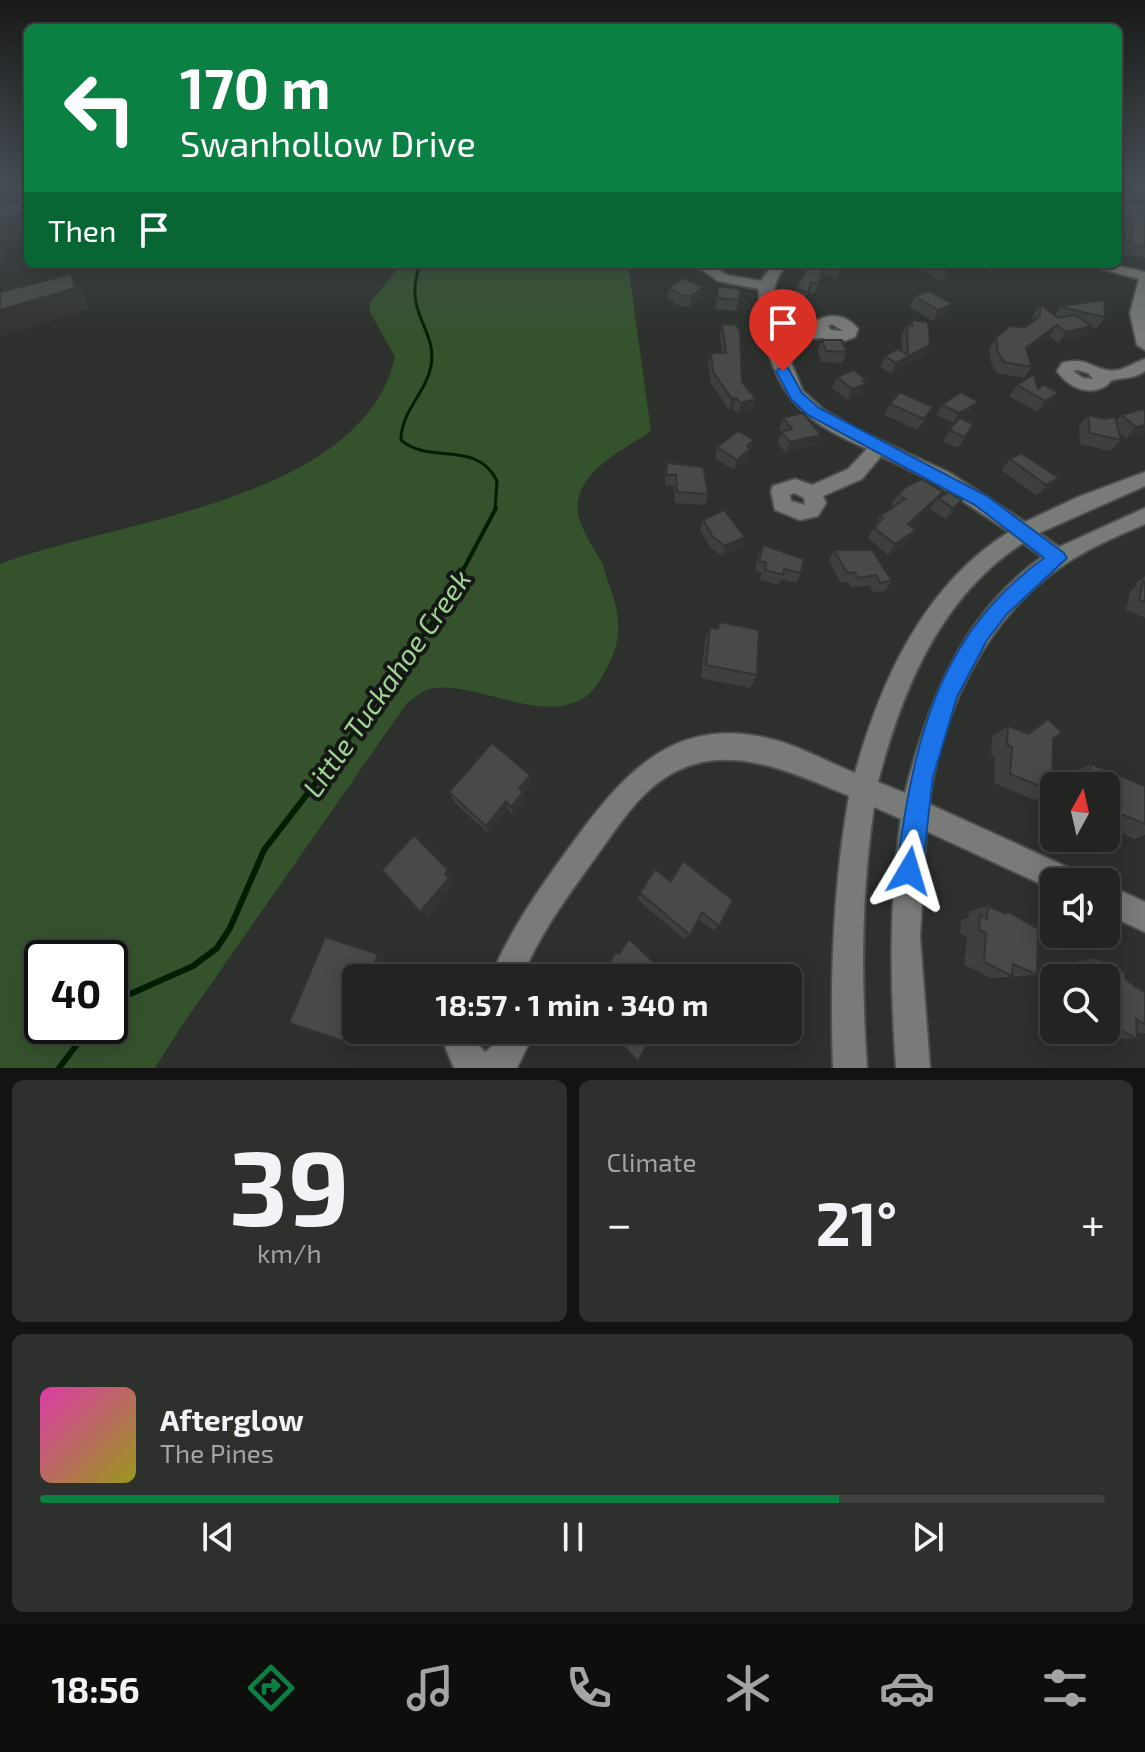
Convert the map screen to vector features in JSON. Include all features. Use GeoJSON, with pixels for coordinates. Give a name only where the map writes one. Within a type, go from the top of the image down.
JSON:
{"type":"FeatureCollection","features":[{"type":"Feature","properties":{"kind":"street"},"geometry":{"type":"LineString","coordinates":[[705,268],[720,277],[767,286]]}},
{"type":"Feature","properties":{"kind":"street"},"geometry":{"type":"LineString","coordinates":[[778,268],[767,286],[766,302],[783,371],[797,396],[813,411],[981,500],[1058,558]]}},
{"type":"Feature","properties":{"kind":"street"},"geometry":{"type":"LineString","coordinates":[[1106,268],[1145,278],[1135,317],[1137,331],[1145,345]]}},
{"type":"Feature","properties":{"kind":"street"},"geometry":{"type":"LineString","coordinates":[[775,335],[825,333]]}},
{"type":"Feature","properties":{"kind":"street"},"geometry":{"type":"LineString","coordinates":[[1100,376],[1130,374],[1145,364]]}},
{"type":"Feature","properties":{"kind":"street"},"geometry":{"type":"LineString","coordinates":[[812,493],[855,474],[880,446]]}},
{"type":"Feature","properties":{"kind":"street"},"geometry":{"type":"LineString","coordinates":[[850,1068],[847,959],[850,892],[865,789],[882,721],[909,655],[927,626],[963,581],[991,555],[1070,508],[1145,479]]}},
{"type":"Feature","properties":{"kind":"street"},"geometry":{"type":"LineString","coordinates":[[913,1068],[907,986],[907,891],[928,746],[948,693],[965,658],[1000,608],[1029,579],[1074,547],[1145,516]]}},
{"type":"Feature","properties":{"kind":"street"},"geometry":{"type":"LineString","coordinates":[[512,964],[525,931],[619,802],[639,780],[666,762],[695,751],[727,747],[757,749],[785,757],[865,789],[1040,869]]}},
{"type":"Feature","properties":{"kind":"street"},"geometry":{"type":"LineString","coordinates":[[1120,905],[1145,917]]}},
{"type":"Feature","properties":{"kind":"street"},"geometry":{"type":"LineString","coordinates":[[461,1044],[467,1059],[485,1068],[504,1059],[512,1044]]}},
{"type":"Feature","properties":{"kind":"green space"},"geometry":{"type":"Polygon","coordinates":[[[398,268],[628,268],[651,431],[589,477],[582,488],[577,508],[585,532],[604,567],[616,606],[618,635],[608,666],[590,693],[565,705],[547,707],[451,688],[430,689],[407,703],[155,1068],[0,1068],[0,564],[228,498],[286,475],[335,444],[373,406],[395,357],[370,312],[370,303],[398,268]]]}},
{"type":"Feature","properties":{"kind":"building"},"geometry":{"type":"Polygon","coordinates":[[[1132,235],[1145,235],[1145,247],[1130,244],[1132,235]]]}},
{"type":"Feature","properties":{"kind":"building"},"geometry":{"type":"Polygon","coordinates":[[[807,268],[824,268],[818,284],[811,282],[808,292],[796,289],[807,268]]]}},
{"type":"Feature","properties":{"kind":"building"},"geometry":{"type":"Polygon","coordinates":[[[71,274],[75,288],[0,310],[0,292],[71,274]]]}},
{"type":"Feature","properties":{"kind":"building"},"geometry":{"type":"Polygon","coordinates":[[[683,278],[703,287],[692,296],[683,296],[669,288],[683,278]]]}},
{"type":"Feature","properties":{"kind":"building"},"geometry":{"type":"Polygon","coordinates":[[[718,286],[740,289],[739,300],[717,298],[718,286]]]}},
{"type":"Feature","properties":{"kind":"building"},"geometry":{"type":"Polygon","coordinates":[[[929,291],[952,304],[938,310],[915,296],[929,291]]]}},
{"type":"Feature","properties":{"kind":"building"},"geometry":{"type":"Polygon","coordinates":[[[1104,300],[1105,317],[1061,307],[1061,306],[1104,300]]]}},
{"type":"Feature","properties":{"kind":"building"},"geometry":{"type":"Polygon","coordinates":[[[1040,304],[1058,318],[1076,315],[1091,326],[1066,332],[1057,325],[1026,348],[1032,367],[1004,362],[998,352],[996,337],[1010,326],[1025,327],[1040,316],[1040,304]]]}},
{"type":"Feature","properties":{"kind":"building"},"geometry":{"type":"Polygon","coordinates":[[[912,320],[928,322],[930,345],[896,363],[885,356],[898,349],[908,355],[907,325],[912,326],[912,320]]]}},
{"type":"Feature","properties":{"kind":"building"},"geometry":{"type":"Polygon","coordinates":[[[722,324],[736,325],[740,331],[742,382],[756,399],[741,403],[736,398],[732,399],[713,372],[711,353],[726,353],[722,324]]]}},
{"type":"Feature","properties":{"kind":"building"},"geometry":{"type":"Polygon","coordinates":[[[822,340],[842,340],[847,352],[826,351],[822,340]]]}},
{"type":"Feature","properties":{"kind":"building"},"geometry":{"type":"Polygon","coordinates":[[[854,370],[866,380],[863,381],[866,384],[852,389],[837,377],[854,370]]]}},
{"type":"Feature","properties":{"kind":"building"},"geometry":{"type":"Polygon","coordinates":[[[1034,374],[1038,389],[1044,385],[1058,393],[1045,401],[1017,385],[1034,374]]]}},
{"type":"Feature","properties":{"kind":"building"},"geometry":{"type":"Polygon","coordinates":[[[900,392],[933,407],[924,419],[890,404],[900,392]]]}},
{"type":"Feature","properties":{"kind":"building"},"geometry":{"type":"Polygon","coordinates":[[[961,392],[978,402],[959,413],[942,405],[961,392]]]}},
{"type":"Feature","properties":{"kind":"building"},"geometry":{"type":"Polygon","coordinates":[[[1142,409],[1145,411],[1145,425],[1136,427],[1121,415],[1142,409]]]}},
{"type":"Feature","properties":{"kind":"building"},"geometry":{"type":"Polygon","coordinates":[[[803,413],[821,435],[790,442],[781,432],[792,429],[783,418],[803,413]]]}},
{"type":"Feature","properties":{"kind":"building"},"geometry":{"type":"Polygon","coordinates":[[[1088,415],[1106,419],[1115,417],[1121,440],[1090,433],[1088,415]]]}},
{"type":"Feature","properties":{"kind":"building"},"geometry":{"type":"Polygon","coordinates":[[[959,418],[973,424],[965,437],[949,430],[959,418]]]}},
{"type":"Feature","properties":{"kind":"building"},"geometry":{"type":"Polygon","coordinates":[[[738,431],[754,440],[747,446],[751,448],[737,460],[717,447],[738,431]]]}},
{"type":"Feature","properties":{"kind":"building"},"geometry":{"type":"Polygon","coordinates":[[[1021,453],[1059,478],[1046,485],[1010,459],[1021,453]]]}},
{"type":"Feature","properties":{"kind":"building"},"geometry":{"type":"Polygon","coordinates":[[[667,463],[703,467],[708,494],[677,492],[676,475],[667,475],[667,463]]]}},
{"type":"Feature","properties":{"kind":"building"},"geometry":{"type":"Polygon","coordinates":[[[922,479],[943,492],[908,524],[916,530],[895,544],[874,528],[883,518],[880,516],[905,499],[898,494],[922,479]]]}},
{"type":"Feature","properties":{"kind":"building"},"geometry":{"type":"Polygon","coordinates":[[[949,492],[962,500],[953,508],[938,498],[949,492]]]}},
{"type":"Feature","properties":{"kind":"building"},"geometry":{"type":"Polygon","coordinates":[[[724,510],[745,537],[725,546],[713,537],[703,520],[724,510]]]}},
{"type":"Feature","properties":{"kind":"building"},"geometry":{"type":"Polygon","coordinates":[[[763,545],[804,559],[801,573],[784,569],[783,575],[765,570],[766,563],[759,561],[763,545]]]}},
{"type":"Feature","properties":{"kind":"building"},"geometry":{"type":"Polygon","coordinates":[[[834,550],[872,550],[892,581],[880,583],[876,575],[858,578],[854,572],[847,573],[834,550]]]}},
{"type":"Feature","properties":{"kind":"building"},"geometry":{"type":"Polygon","coordinates":[[[1145,582],[1145,602],[1139,600],[1145,582]]]}},
{"type":"Feature","properties":{"kind":"building"},"geometry":{"type":"Polygon","coordinates":[[[719,622],[759,630],[757,675],[706,665],[710,627],[718,629],[719,622]]]}},
{"type":"Feature","properties":{"kind":"building"},"geometry":{"type":"Polygon","coordinates":[[[1048,719],[1062,732],[1053,739],[1052,772],[1040,772],[1040,786],[1010,774],[1012,747],[1007,745],[1008,726],[1029,734],[1048,719]]]}},
{"type":"Feature","properties":{"kind":"building"},"geometry":{"type":"Polygon","coordinates":[[[492,743],[530,775],[519,789],[523,792],[511,807],[506,801],[486,826],[449,792],[492,743]]]}},
{"type":"Feature","properties":{"kind":"building"},"geometry":{"type":"Polygon","coordinates":[[[1091,764],[1111,772],[1091,772],[1091,764]]]}},
{"type":"Feature","properties":{"kind":"building"},"geometry":{"type":"Polygon","coordinates":[[[1120,776],[1145,786],[1145,824],[1120,814],[1120,776]]]}},
{"type":"Feature","properties":{"kind":"building"},"geometry":{"type":"Polygon","coordinates":[[[414,835],[448,870],[445,874],[449,878],[420,912],[382,870],[414,835]]]}},
{"type":"Feature","properties":{"kind":"building"},"geometry":{"type":"Polygon","coordinates":[[[683,861],[733,900],[719,926],[702,912],[690,935],[640,893],[655,869],[671,882],[683,861]]]}},
{"type":"Feature","properties":{"kind":"building"},"geometry":{"type":"Polygon","coordinates":[[[988,906],[1006,914],[1007,911],[1038,929],[1037,975],[1013,964],[1012,976],[984,962],[986,933],[979,930],[980,915],[987,919],[988,906]]]}},
{"type":"Feature","properties":{"kind":"building"},"geometry":{"type":"Polygon","coordinates":[[[325,937],[378,954],[374,964],[342,964],[342,1041],[289,1023],[325,937]]]}},
{"type":"Feature","properties":{"kind":"building"},"geometry":{"type":"Polygon","coordinates":[[[629,939],[655,964],[608,964],[617,951],[619,954],[629,939]]]}},
{"type":"Feature","properties":{"kind":"building"},"geometry":{"type":"Polygon","coordinates":[[[1120,970],[1125,972],[1125,978],[1145,992],[1145,1024],[1136,1019],[1137,1039],[1120,1030],[1120,970]]]}},
{"type":"Feature","properties":{"kind":"building"},"geometry":{"type":"Polygon","coordinates":[[[621,1044],[648,1044],[638,1061],[621,1044]]]}},
{"type":"Feature","properties":{"kind":"waterway","name":"Little Tuckahoe Creek"},"geometry":{"type":"LineString","coordinates":[[419,268],[415,296],[430,341],[431,366],[405,420],[401,440],[425,451],[478,460],[497,481],[495,510]]}},
{"type":"Feature","properties":{"kind":"waterway","name":"Little Tuckahoe Creek"},"geometry":{"type":"LineString","coordinates":[[340,751],[444,606],[495,510]]}},
{"type":"Feature","properties":{"kind":"waterway","name":"Little Tuckahoe Creek"},"geometry":{"type":"LineString","coordinates":[[128,995],[193,966],[217,948],[230,928],[264,850],[342,749]]}},
{"type":"Feature","properties":{"kind":"waterway","name":"Little Tuckahoe Creek"},"geometry":{"type":"LineString","coordinates":[[59,1068],[77,1044]]}},
{"type":"Feature","properties":{"kind":"route"},"geometry":{"type":"LineString","coordinates":[[783,371],[797,396],[813,411],[981,500],[1058,558],[1029,579],[1000,608],[980,633],[948,693],[928,746],[921,777],[909,871]]}}]}
